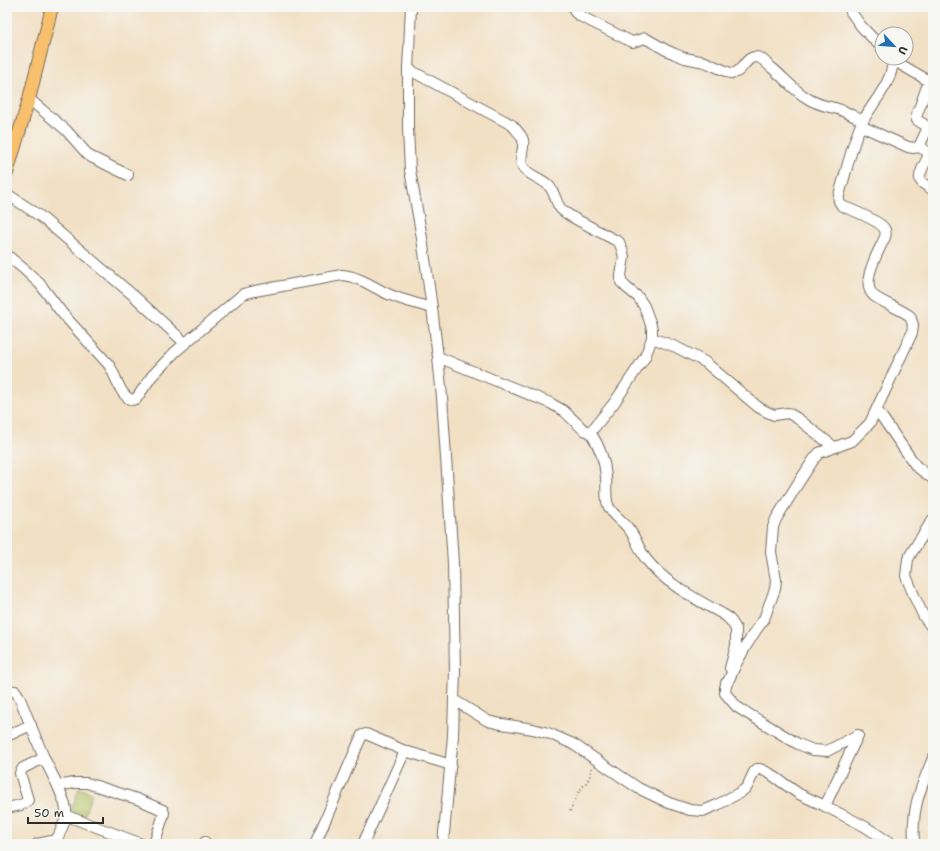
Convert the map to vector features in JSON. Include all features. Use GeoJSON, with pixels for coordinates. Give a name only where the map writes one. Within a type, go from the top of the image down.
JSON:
{"type":"FeatureCollection","features":[{"type":"Feature","properties":{"kind":"main road"},"geometry":{"type":"LineString","coordinates":[[7,173],[29,99],[52,7]]}},
{"type":"Feature","properties":{"kind":"street"},"geometry":{"type":"LineString","coordinates":[[411,7],[408,69],[410,170],[422,238],[438,357],[452,556],[455,673],[451,765],[443,844]]}},
{"type":"Feature","properties":{"kind":"street"},"geometry":{"type":"LineString","coordinates":[[574,7],[575,12],[580,16],[630,41],[633,42],[645,38],[675,54],[685,58],[705,62],[732,74],[740,70],[749,59],[754,57],[759,58],[775,70],[806,98],[819,105],[840,110],[862,124],[908,147],[919,147],[930,154],[921,173],[920,179],[921,182],[933,190]]}},
{"type":"Feature","properties":{"kind":"street"},"geometry":{"type":"LineString","coordinates":[[851,7],[851,12],[861,26],[874,40]]}},
{"type":"Feature","properties":{"kind":"street"},"geometry":{"type":"LineString","coordinates":[[725,688],[746,646],[764,619],[775,589],[776,580],[771,552],[773,527],[776,519],[819,453],[852,441],[870,423],[912,333],[913,326],[910,316],[873,295],[869,288],[868,279],[870,272],[886,233],[884,228],[876,222],[842,206],[838,199],[838,195],[862,124],[884,87],[893,66]]}},
{"type":"Feature","properties":{"kind":"street"},"geometry":{"type":"LineString","coordinates":[[906,66],[931,79],[916,117],[917,120],[928,127],[919,147]]}},
{"type":"Feature","properties":{"kind":"street"},"geometry":{"type":"LineString","coordinates":[[408,69],[512,125],[520,133],[522,139],[522,166],[532,175],[548,184],[561,208],[572,217],[619,242],[624,257],[621,276],[622,282],[642,302],[652,329],[652,338],[645,357],[614,404],[590,432]]}},
{"type":"Feature","properties":{"kind":"street"},"geometry":{"type":"LineString","coordinates":[[29,99],[66,130],[89,156],[128,175]]}},
{"type":"Feature","properties":{"kind":"street"},"geometry":{"type":"LineString","coordinates":[[7,194],[40,216],[134,296],[186,343]]}},
{"type":"Feature","properties":{"kind":"street"},"geometry":{"type":"LineString","coordinates":[[7,255],[40,284],[62,313],[109,365],[114,372],[122,392],[132,400],[136,399],[152,376],[186,343],[243,294],[342,275],[354,278],[414,304],[432,308]]}},
{"type":"Feature","properties":{"kind":"street"},"geometry":{"type":"LineString","coordinates":[[652,338],[676,347],[705,362],[758,407],[767,412],[774,415],[788,413],[792,414],[834,447]]}},
{"type":"Feature","properties":{"kind":"street"},"geometry":{"type":"LineString","coordinates":[[438,357],[550,403],[564,411],[584,430],[590,432],[596,440],[601,453],[606,475],[608,504],[612,511],[629,528],[646,559],[658,572],[678,588],[732,621],[736,629],[736,646],[725,693],[737,707],[779,731],[798,744],[813,750],[827,751],[858,735],[825,806]]}},
{"type":"Feature","properties":{"kind":"street"},"geometry":{"type":"LineString","coordinates":[[877,410],[916,466],[933,479]]}},
{"type":"Feature","properties":{"kind":"street"},"geometry":{"type":"LineString","coordinates":[[933,520],[908,559],[906,576],[914,598],[924,617],[933,629]]}},
{"type":"Feature","properties":{"kind":"street"},"geometry":{"type":"LineString","coordinates":[[7,693],[13,690],[17,692],[44,758],[58,786],[67,816],[56,842],[38,844]]}},
{"type":"Feature","properties":{"kind":"street"},"geometry":{"type":"LineString","coordinates":[[454,700],[488,721],[548,733],[573,744],[646,792],[669,803],[690,810],[703,811],[741,792],[747,787],[754,772],[757,769],[760,769],[769,773],[799,794],[825,806],[892,844]]}},
{"type":"Feature","properties":{"kind":"street"},"geometry":{"type":"LineString","coordinates":[[7,736],[31,725]]}},
{"type":"Feature","properties":{"kind":"street"},"geometry":{"type":"LineString","coordinates":[[315,844],[362,735],[366,734],[406,751],[451,765]]}},
{"type":"Feature","properties":{"kind":"street"},"geometry":{"type":"LineString","coordinates":[[363,844],[406,751]]}},
{"type":"Feature","properties":{"kind":"street"},"geometry":{"type":"LineString","coordinates":[[8,805],[23,804],[27,802],[28,800],[20,773],[21,770],[44,758]]}},
{"type":"Feature","properties":{"kind":"street"},"geometry":{"type":"LineString","coordinates":[[914,844],[914,821],[917,801],[921,786],[933,758]]}},
{"type":"Feature","properties":{"kind":"street"},"geometry":{"type":"LineString","coordinates":[[58,786],[87,783],[137,799],[163,810],[163,817],[154,844]]}},
{"type":"Feature","properties":{"kind":"street"},"geometry":{"type":"LineString","coordinates":[[67,816],[142,844]]}},
{"type":"Feature","properties":{"kind":"path"},"geometry":{"type":"LineString","coordinates":[[570,811],[578,793],[586,784],[591,774],[587,754]]}},
{"type":"Feature","properties":{"kind":"green space"},"geometry":{"type":"Polygon","coordinates":[[[79,788],[92,793],[84,816],[71,811],[79,788]]]}}]}
